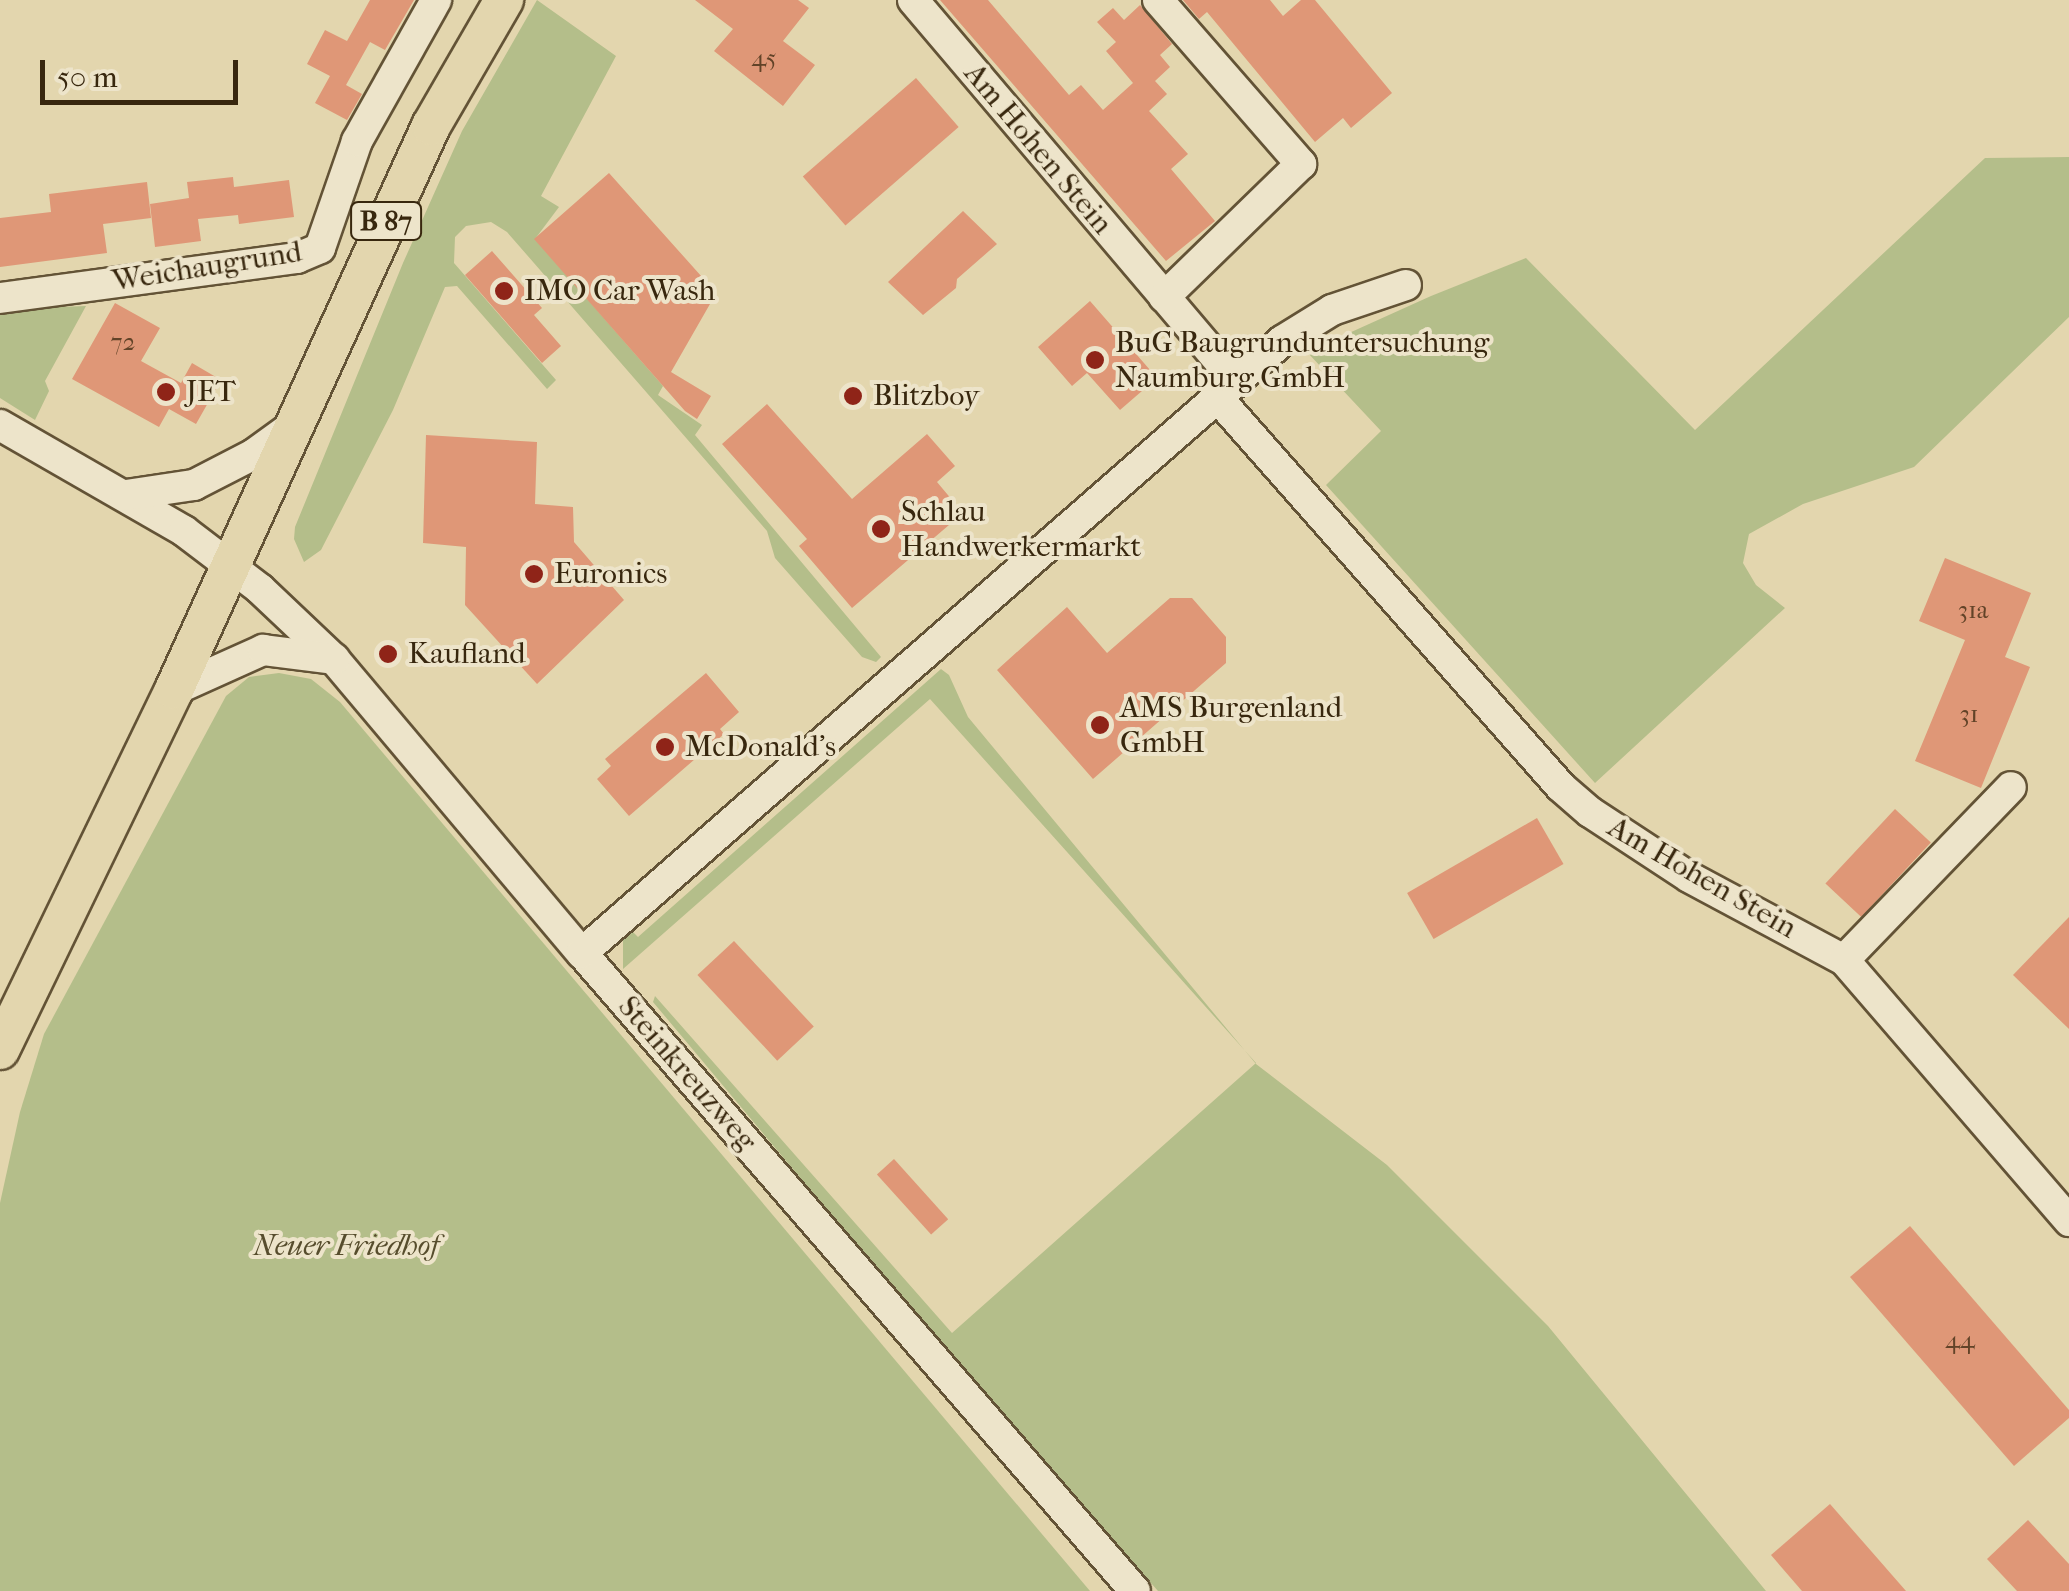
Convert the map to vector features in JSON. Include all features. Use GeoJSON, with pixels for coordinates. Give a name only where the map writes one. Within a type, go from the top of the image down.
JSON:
{"type":"FeatureCollection","features":[{"type":"Feature","properties":{"kind":"main road","name":"B 87"},"geometry":{"type":"LineString","coordinates":[[0,1050],[174,690],[430,126],[504,0]]}},
{"type":"Feature","properties":{"kind":"street","name":"Weichaugrund"},"geometry":{"type":"LineString","coordinates":[[0,298],[296,258],[320,248],[357,142],[436,0]]}},
{"type":"Feature","properties":{"kind":"street","name":"Am Hohen Stein"},"geometry":{"type":"LineString","coordinates":[[913,0],[1164,298],[1226,388],[1561,788],[1590,812],[1689,876],[1844,960],[2069,1221]]}},
{"type":"Feature","properties":{"kind":"street"},"geometry":{"type":"LineString","coordinates":[[1158,0],[1301,164],[1164,298]]}},
{"type":"Feature","properties":{"kind":"street"},"geometry":{"type":"LineString","coordinates":[[582,953],[1226,388],[1308,323],[1357,300],[1406,285]]}},
{"type":"Feature","properties":{"kind":"street"},"geometry":{"type":"LineString","coordinates":[[126,495],[180,488],[215,476],[296,423]]}},
{"type":"Feature","properties":{"kind":"street","name":"Steinkreuzweg"},"geometry":{"type":"LineString","coordinates":[[0,425],[126,495],[230,565],[334,659],[582,953],[1135,1591]]}},
{"type":"Feature","properties":{"kind":"street"},"geometry":{"type":"LineString","coordinates":[[174,690],[234,659],[263,650],[334,659]]}},
{"type":"Feature","properties":{"kind":"street"},"geometry":{"type":"LineString","coordinates":[[1844,960],[2011,787]]}},
{"type":"Feature","properties":{"kind":"green space"},"geometry":{"type":"Polygon","coordinates":[[[537,0],[616,56],[541,196],[559,207],[535,239],[663,386],[658,395],[702,425],[695,435],[881,657],[876,662],[862,657],[775,558],[767,531],[507,232],[491,222],[466,226],[455,237],[454,263],[556,380],[547,389],[457,286],[445,287],[393,410],[321,550],[304,562],[294,539],[295,527],[403,263],[462,131],[537,0]]]}},
{"type":"Feature","properties":{"kind":"green space"},"geometry":{"type":"Polygon","coordinates":[[[2069,157],[2069,317],[1914,467],[1803,504],[1749,534],[1743,563],[1756,585],[1785,608],[1595,783],[1326,485],[1381,431],[1307,352],[1431,296],[1526,258],[1695,430],[1985,158],[2069,157]]]}},
{"type":"Feature","properties":{"kind":"green space"},"geometry":{"type":"Polygon","coordinates":[[[86,306],[45,381],[49,391],[35,420],[0,398],[0,309],[86,306]]]}},
{"type":"Feature","properties":{"kind":"green space"},"geometry":{"type":"Polygon","coordinates":[[[941,669],[949,675],[968,717],[1245,1050],[930,699],[623,969],[623,940],[630,929],[638,937],[941,669]]]}},
{"type":"Feature","properties":{"kind":"green space","name":"Neuer Friedhof"},"geometry":{"type":"Polygon","coordinates":[[[279,673],[311,679],[340,702],[1090,1591],[0,1591],[0,1203],[20,1112],[44,1034],[226,696],[249,677],[279,673]]]}},
{"type":"Feature","properties":{"kind":"green space"},"geometry":{"type":"Polygon","coordinates":[[[655,996],[952,1333],[1256,1063],[1387,1165],[1548,1326],[1766,1591],[1158,1591],[879,1272],[653,1002],[655,996]]]}},
{"type":"Feature","properties":{"kind":"building"},"geometry":{"type":"Polygon","coordinates":[[[370,0],[414,0],[385,50],[370,42],[346,85],[362,94],[347,120],[315,103],[330,76],[307,64],[325,30],[347,41],[370,0]]]}},
{"type":"Feature","properties":{"kind":"building"},"geometry":{"type":"Polygon","coordinates":[[[695,0],[798,0],[809,8],[783,41],[815,65],[783,106],[714,51],[733,29],[695,0]]]}},
{"type":"Feature","properties":{"kind":"building"},"geometry":{"type":"Polygon","coordinates":[[[940,0],[988,0],[1069,95],[1081,85],[1103,110],[1133,83],[1106,51],[1116,42],[1097,22],[1113,8],[1124,20],[1140,5],[1172,44],[1160,55],[1170,67],[1155,81],[1167,94],[1149,111],[1188,154],[1171,169],[1215,221],[1166,261],[940,0]]]}},
{"type":"Feature","properties":{"kind":"building"},"geometry":{"type":"Polygon","coordinates":[[[1183,0],[1270,0],[1283,16],[1301,0],[1315,0],[1392,93],[1351,128],[1343,118],[1315,142],[1207,12],[1199,19],[1183,0]]]}},
{"type":"Feature","properties":{"kind":"building"},"geometry":{"type":"Polygon","coordinates":[[[916,78],[959,127],[845,225],[803,176],[916,78]]]}},
{"type":"Feature","properties":{"kind":"building"},"geometry":{"type":"Polygon","coordinates":[[[609,173],[702,277],[710,304],[671,372],[711,396],[697,419],[685,411],[534,239],[609,173]]]}},
{"type":"Feature","properties":{"kind":"building"},"geometry":{"type":"Polygon","coordinates":[[[233,177],[234,187],[289,180],[294,217],[239,224],[238,215],[198,219],[201,241],[155,247],[150,204],[189,198],[187,182],[233,177]]]}},
{"type":"Feature","properties":{"kind":"building"},"geometry":{"type":"Polygon","coordinates":[[[147,182],[151,218],[103,224],[107,253],[0,267],[0,218],[51,212],[49,194],[147,182]]]}},
{"type":"Feature","properties":{"kind":"building"},"geometry":{"type":"Polygon","coordinates":[[[963,211],[997,244],[957,279],[956,288],[923,315],[888,282],[963,211]]]}},
{"type":"Feature","properties":{"kind":"building","name":"IMO Car Wash"},"geometry":{"type":"Polygon","coordinates":[[[492,251],[542,308],[534,315],[561,346],[542,363],[465,275],[492,251]]]}},
{"type":"Feature","properties":{"kind":"building","name":"BuG Baugrunduntersuchung Naumburg GmbH"},"geometry":{"type":"Polygon","coordinates":[[[1090,301],[1157,378],[1120,410],[1087,373],[1072,386],[1038,347],[1090,301]]]}},
{"type":"Feature","properties":{"kind":"building"},"geometry":{"type":"Polygon","coordinates":[[[115,303],[160,328],[141,361],[181,383],[192,363],[221,380],[196,424],[169,409],[159,427],[72,379],[115,303]]]}},
{"type":"Feature","properties":{"kind":"building","name":"Schlau Handwerkermarkt"},"geometry":{"type":"Polygon","coordinates":[[[767,404],[852,499],[927,434],[955,466],[937,482],[963,513],[852,608],[799,546],[807,539],[722,444],[767,404]]]}},
{"type":"Feature","properties":{"kind":"building","name":"Euronics"},"geometry":{"type":"Polygon","coordinates":[[[426,435],[537,442],[535,504],[573,507],[574,542],[624,600],[537,684],[465,605],[466,547],[423,543],[426,435]]]}},
{"type":"Feature","properties":{"kind":"building"},"geometry":{"type":"Polygon","coordinates":[[[1945,558],[2031,593],[2005,657],[2030,667],[1981,788],[1915,761],[1965,640],[1919,621],[1945,558]]]}},
{"type":"Feature","properties":{"kind":"building","name":"AMS Burgenland GmbH"},"geometry":{"type":"Polygon","coordinates":[[[1170,598],[1192,598],[1226,637],[1226,663],[1093,779],[997,670],[1067,607],[1107,653],[1170,598]]]}},
{"type":"Feature","properties":{"kind":"building","name":"McDonald's"},"geometry":{"type":"Polygon","coordinates":[[[706,673],[739,712],[720,729],[724,734],[629,816],[597,779],[611,766],[605,759],[706,673]]]}},
{"type":"Feature","properties":{"kind":"building"},"geometry":{"type":"Polygon","coordinates":[[[1895,809],[1931,842],[1861,917],[1825,884],[1895,809]]]}},
{"type":"Feature","properties":{"kind":"building"},"geometry":{"type":"Polygon","coordinates":[[[1537,818],[1564,864],[1434,939],[1407,893],[1537,818]]]}},
{"type":"Feature","properties":{"kind":"building"},"geometry":{"type":"Polygon","coordinates":[[[2069,917],[2069,1029],[2013,975],[2069,917]]]}},
{"type":"Feature","properties":{"kind":"building"},"geometry":{"type":"Polygon","coordinates":[[[734,941],[814,1027],[777,1061],[697,975],[734,941]]]}},
{"type":"Feature","properties":{"kind":"building"},"geometry":{"type":"Polygon","coordinates":[[[894,1159],[948,1219],[931,1235],[877,1174],[894,1159]]]}},
{"type":"Feature","properties":{"kind":"building"},"geometry":{"type":"Polygon","coordinates":[[[1910,1226],[2069,1410],[2069,1418],[2014,1466],[1850,1277],[1910,1226]]]}},
{"type":"Feature","properties":{"kind":"building"},"geometry":{"type":"Polygon","coordinates":[[[1830,1504],[1906,1591],[1802,1591],[1771,1555],[1830,1504]]]}},
{"type":"Feature","properties":{"kind":"building"},"geometry":{"type":"Polygon","coordinates":[[[2028,1520],[2069,1564],[2069,1591],[2017,1591],[1987,1559],[2028,1520]]]}},
{"type":"Feature","properties":{"kind":"place","name":"IMO Car Wash"},"geometry":{"type":"Point","coordinates":[504,291]}},
{"type":"Feature","properties":{"kind":"place","name":"BuG Baugrunduntersuchung Naumburg GmbH"},"geometry":{"type":"Point","coordinates":[1095,360]}},
{"type":"Feature","properties":{"kind":"place","name":"JET"},"geometry":{"type":"Point","coordinates":[166,392]}},
{"type":"Feature","properties":{"kind":"place","name":"Blitzboy"},"geometry":{"type":"Point","coordinates":[853,396]}},
{"type":"Feature","properties":{"kind":"place","name":"Schlau Handwerkermarkt"},"geometry":{"type":"Point","coordinates":[881,529]}},
{"type":"Feature","properties":{"kind":"place","name":"Euronics"},"geometry":{"type":"Point","coordinates":[534,574]}},
{"type":"Feature","properties":{"kind":"place","name":"Kaufland"},"geometry":{"type":"Point","coordinates":[388,654]}},
{"type":"Feature","properties":{"kind":"place","name":"AMS Burgenland GmbH"},"geometry":{"type":"Point","coordinates":[1100,725]}},
{"type":"Feature","properties":{"kind":"place","name":"McDonald's"},"geometry":{"type":"Point","coordinates":[665,747]}}]}
